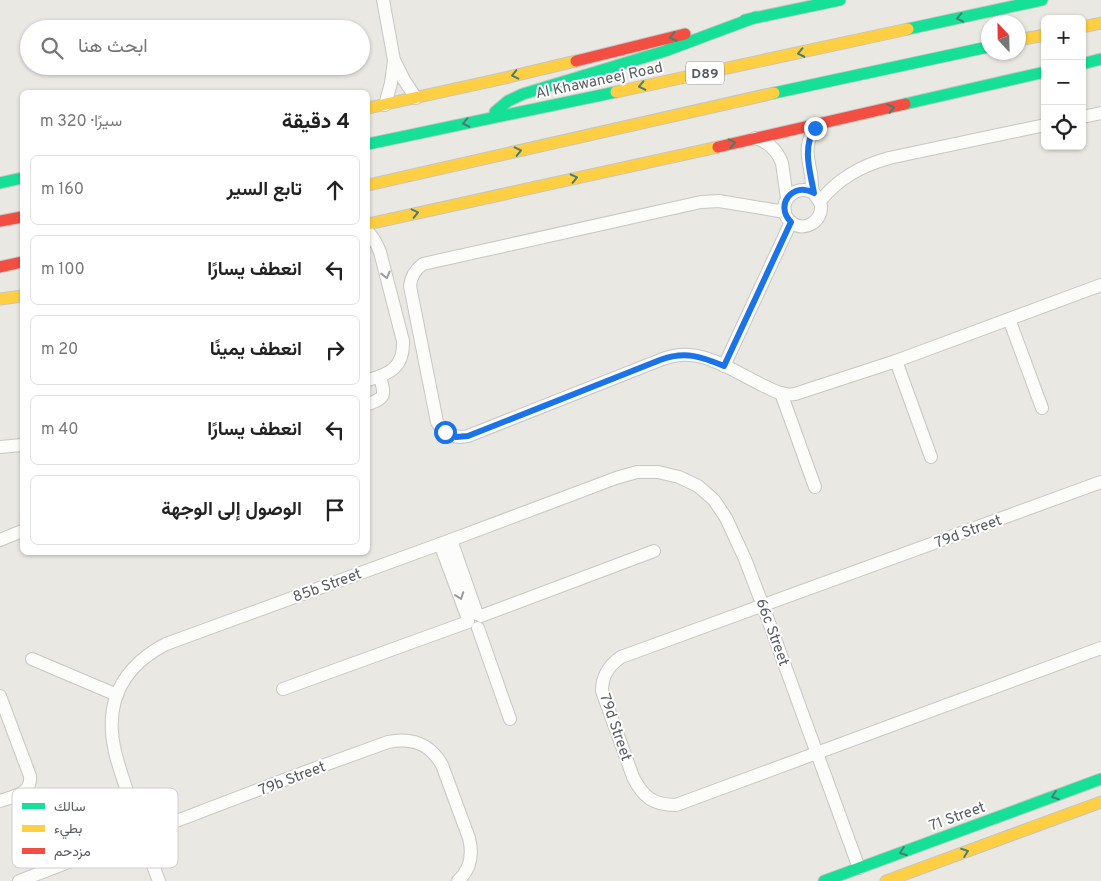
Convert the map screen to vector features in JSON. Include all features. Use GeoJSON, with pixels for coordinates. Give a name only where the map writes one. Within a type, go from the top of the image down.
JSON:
{"type":"FeatureCollection","features":[{"type":"Feature","properties":{"kind":"main road"},"geometry":{"type":"LineString","coordinates":[[370,108],[756,17],[840,0]]}},
{"type":"Feature","properties":{"kind":"main road","name":"Al Khawaneej Road"},"geometry":{"type":"LineString","coordinates":[[370,144],[806,52],[1042,0]]}},
{"type":"Feature","properties":{"kind":"main road"},"geometry":{"type":"LineString","coordinates":[[490,118],[508,101],[524,94],[666,51],[756,17]]}},
{"type":"Feature","properties":{"kind":"main road"},"geometry":{"type":"LineString","coordinates":[[1086,26],[1101,23]]}},
{"type":"Feature","properties":{"kind":"main road"},"geometry":{"type":"LineString","coordinates":[[1026,39],[1041,36]]}},
{"type":"Feature","properties":{"kind":"main road","name":"D89"},"geometry":{"type":"LineString","coordinates":[[370,185],[822,82],[981,48]]}},
{"type":"Feature","properties":{"kind":"main road"},"geometry":{"type":"LineString","coordinates":[[1086,63],[1101,59]]}},
{"type":"Feature","properties":{"kind":"main road"},"geometry":{"type":"LineString","coordinates":[[370,224],[1041,73]]}},
{"type":"Feature","properties":{"kind":"main road"},"geometry":{"type":"LineString","coordinates":[[0,183],[20,178]]}},
{"type":"Feature","properties":{"kind":"main road"},"geometry":{"type":"LineString","coordinates":[[0,221],[20,217]]}},
{"type":"Feature","properties":{"kind":"main road"},"geometry":{"type":"LineString","coordinates":[[0,267],[20,262]]}},
{"type":"Feature","properties":{"kind":"main road"},"geometry":{"type":"LineString","coordinates":[[0,299],[20,296]]}},
{"type":"Feature","properties":{"kind":"main road","name":"71 Street"},"geometry":{"type":"LineString","coordinates":[[824,881],[1101,779]]}},
{"type":"Feature","properties":{"kind":"main road"},"geometry":{"type":"LineString","coordinates":[[886,881],[1101,802]]}},
{"type":"Feature","properties":{"kind":"main road"},"geometry":{"type":"LineString","coordinates":[[874,878],[884,872],[946,849],[951,844],[951,838],[948,835]]}},
{"type":"Feature","properties":{"kind":"street"},"geometry":{"type":"LineString","coordinates":[[383,0],[394,60],[392,83],[385,105]]}},
{"type":"Feature","properties":{"kind":"street"},"geometry":{"type":"LineString","coordinates":[[394,60],[416,98]]}},
{"type":"Feature","properties":{"kind":"street"},"geometry":{"type":"LineString","coordinates":[[1086,116],[1101,113]]}},
{"type":"Feature","properties":{"kind":"street"},"geometry":{"type":"LineString","coordinates":[[820,124],[812,133],[808,145],[808,155],[821,213],[809,225],[796,226],[788,218],[719,201],[701,202],[423,264],[414,273],[410,286],[437,422],[445,432],[456,437],[468,436],[675,355],[700,356],[780,393],[790,395],[800,393],[896,361],[1101,285]]}},
{"type":"Feature","properties":{"kind":"street"},"geometry":{"type":"LineString","coordinates":[[817,197],[828,191],[847,175],[872,163],[1041,126]]}},
{"type":"Feature","properties":{"kind":"street"},"geometry":{"type":"LineString","coordinates":[[756,138],[768,143],[773,148],[790,173],[791,195]]}},
{"type":"Feature","properties":{"kind":"street"},"geometry":{"type":"LineString","coordinates":[[724,366],[788,218],[785,203],[791,195],[805,190],[817,197]]}},
{"type":"Feature","properties":{"kind":"street"},"geometry":{"type":"LineString","coordinates":[[370,234],[380,252],[403,341],[402,356],[398,364],[387,374],[374,378],[384,389],[380,399],[370,403]]}},
{"type":"Feature","properties":{"kind":"street"},"geometry":{"type":"LineString","coordinates":[[1009,319],[1042,408]]}},
{"type":"Feature","properties":{"kind":"street"},"geometry":{"type":"LineString","coordinates":[[896,361],[931,458]]}},
{"type":"Feature","properties":{"kind":"street"},"geometry":{"type":"LineString","coordinates":[[780,393],[815,487]]}},
{"type":"Feature","properties":{"kind":"street"},"geometry":{"type":"LineString","coordinates":[[3,446],[20,440]]}},
{"type":"Feature","properties":{"kind":"street"},"geometry":{"type":"LineString","coordinates":[[3,446],[20,445]]}},
{"type":"Feature","properties":{"kind":"street","name":"66c Street"},"geometry":{"type":"LineString","coordinates":[[616,478],[637,472],[658,472],[679,477],[698,486],[714,500],[726,518],[763,606],[859,868]]}},
{"type":"Feature","properties":{"kind":"street","name":"85b Street"},"geometry":{"type":"LineString","coordinates":[[126,788],[117,758],[112,733],[112,720],[117,695],[123,682],[131,670],[153,651],[166,644],[616,478]]}},
{"type":"Feature","properties":{"kind":"street","name":"79d Street"},"geometry":{"type":"LineString","coordinates":[[1101,482],[621,657],[608,668],[604,675],[602,691],[638,787],[645,796],[654,802],[676,805],[1101,648]]}},
{"type":"Feature","properties":{"kind":"street"},"geometry":{"type":"LineString","coordinates":[[0,540],[20,532]]}},
{"type":"Feature","properties":{"kind":"street"},"geometry":{"type":"LineString","coordinates":[[446,542],[510,718]]}},
{"type":"Feature","properties":{"kind":"street"},"geometry":{"type":"LineString","coordinates":[[283,688],[474,620],[654,551]]}},
{"type":"Feature","properties":{"kind":"street"},"geometry":{"type":"LineString","coordinates":[[32,659],[117,695]]}},
{"type":"Feature","properties":{"kind":"street"},"geometry":{"type":"LineString","coordinates":[[0,696],[30,776],[31,780],[28,788]]}},
{"type":"Feature","properties":{"kind":"street","name":"79b Street"},"geometry":{"type":"LineString","coordinates":[[178,821],[379,745],[397,740],[416,742],[424,745],[431,751],[442,765],[471,846],[470,864],[458,881]]}},
{"type":"Feature","properties":{"kind":"street"},"geometry":{"type":"LineString","coordinates":[[0,801],[12,797]]}},
{"type":"Feature","properties":{"kind":"street","name":"79b Street"},"geometry":{"type":"LineString","coordinates":[[19,881],[53,868]]}},
{"type":"Feature","properties":{"kind":"street","name":"85b Street"},"geometry":{"type":"LineString","coordinates":[[154,868],[159,881]]}},
{"type":"Feature","properties":{"kind":"traffic: fast"},"geometry":{"type":"LineString","coordinates":[[745,20],[840,0]]}},
{"type":"Feature","properties":{"kind":"traffic: fast"},"geometry":{"type":"LineString","coordinates":[[908,29],[1042,0]]}},
{"type":"Feature","properties":{"kind":"traffic: fast"},"geometry":{"type":"LineString","coordinates":[[495,112],[508,101],[523,94],[665,51],[756,17]]}},
{"type":"Feature","properties":{"kind":"traffic: fast"},"geometry":{"type":"LineString","coordinates":[[774,93],[981,49]]}},
{"type":"Feature","properties":{"kind":"traffic: fast"},"geometry":{"type":"LineString","coordinates":[[1086,63],[1101,59]]}},
{"type":"Feature","properties":{"kind":"traffic: fast"},"geometry":{"type":"LineString","coordinates":[[905,104],[1041,73]]}},
{"type":"Feature","properties":{"kind":"traffic: fast"},"geometry":{"type":"LineString","coordinates":[[370,144],[616,92]]}},
{"type":"Feature","properties":{"kind":"traffic: fast"},"geometry":{"type":"LineString","coordinates":[[0,183],[20,178]]}},
{"type":"Feature","properties":{"kind":"traffic: fast"},"geometry":{"type":"LineString","coordinates":[[824,881],[1101,779]]}},
{"type":"Feature","properties":{"kind":"traffic: slow"},"geometry":{"type":"LineString","coordinates":[[1086,26],[1101,23]]}},
{"type":"Feature","properties":{"kind":"traffic: slow"},"geometry":{"type":"LineString","coordinates":[[616,92],[908,29]]}},
{"type":"Feature","properties":{"kind":"traffic: slow"},"geometry":{"type":"LineString","coordinates":[[1026,39],[1041,36]]}},
{"type":"Feature","properties":{"kind":"traffic: slow"},"geometry":{"type":"LineString","coordinates":[[370,108],[576,61]]}},
{"type":"Feature","properties":{"kind":"traffic: slow"},"geometry":{"type":"LineString","coordinates":[[370,185],[774,93]]}},
{"type":"Feature","properties":{"kind":"traffic: slow"},"geometry":{"type":"LineString","coordinates":[[370,224],[718,147]]}},
{"type":"Feature","properties":{"kind":"traffic: slow"},"geometry":{"type":"LineString","coordinates":[[0,299],[20,296]]}},
{"type":"Feature","properties":{"kind":"traffic: slow"},"geometry":{"type":"LineString","coordinates":[[886,881],[1101,802]]}},
{"type":"Feature","properties":{"kind":"traffic: jam"},"geometry":{"type":"LineString","coordinates":[[576,61],[685,34]]}},
{"type":"Feature","properties":{"kind":"traffic: jam"},"geometry":{"type":"LineString","coordinates":[[718,147],[905,104]]}},
{"type":"Feature","properties":{"kind":"traffic: jam"},"geometry":{"type":"LineString","coordinates":[[0,221],[20,217]]}},
{"type":"Feature","properties":{"kind":"traffic: jam"},"geometry":{"type":"LineString","coordinates":[[0,267],[20,262]]}},
{"type":"Feature","properties":{"kind":"route"},"geometry":{"type":"LineString","coordinates":[[445,432],[456,437],[468,436],[675,355],[700,356],[724,366],[791,222],[787,218],[784,208],[787,198],[790,194],[800,190],[814,193],[807,150],[809,139],[815,128]]}}]}
